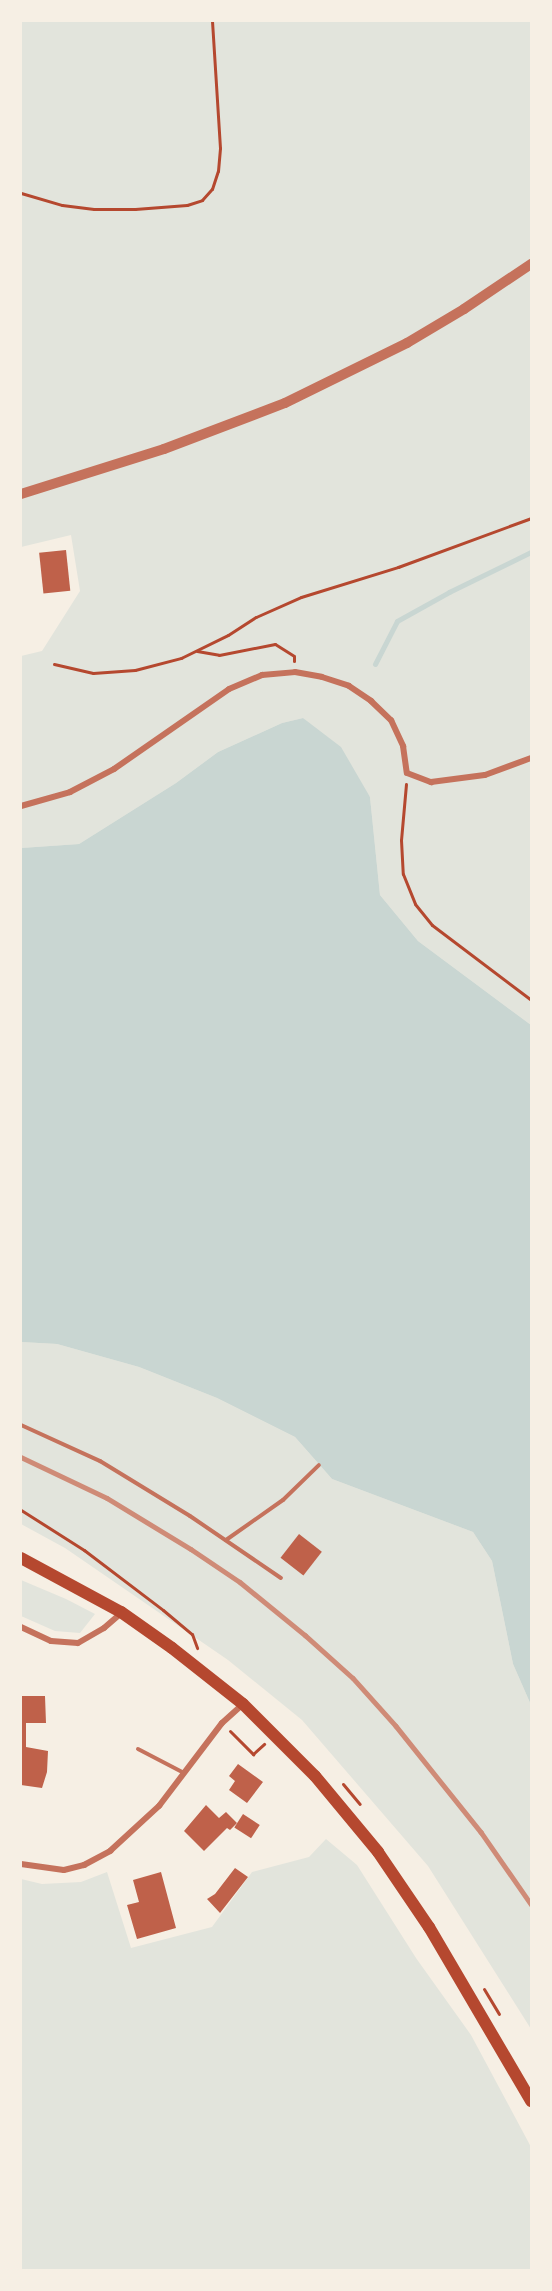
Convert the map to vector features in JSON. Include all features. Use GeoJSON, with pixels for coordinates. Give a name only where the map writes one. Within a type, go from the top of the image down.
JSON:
{"type":"FeatureCollection","features":[{"type":"Feature","properties":{"kind":"main road"},"geometry":{"type":"LineString","coordinates":[[21,1558],[121,1612],[172,1648],[243,1704],[334,1798],[378,1852],[476,2003],[531,2101]]}},
{"type":"Feature","properties":{"kind":"street"},"geometry":{"type":"LineString","coordinates":[[21,494],[164,448],[285,403],[407,343],[464,309],[531,264]]}},
{"type":"Feature","properties":{"kind":"street"},"geometry":{"type":"LineString","coordinates":[[21,806],[70,792],[114,770],[228,689],[262,675],[295,672],[322,677],[349,687],[371,701],[391,720],[403,746],[407,773],[431,782],[454,781],[485,775],[531,758]]}},
{"type":"Feature","properties":{"kind":"street"},"geometry":{"type":"LineString","coordinates":[[21,1627],[51,1641],[78,1643],[104,1628],[121,1612]]}},
{"type":"Feature","properties":{"kind":"street"},"geometry":{"type":"LineString","coordinates":[[21,1864],[64,1870],[84,1865],[110,1851],[159,1806],[222,1724],[243,1704]]}},
{"type":"Feature","properties":{"kind":"lane"},"geometry":{"type":"LineString","coordinates":[[21,1425],[100,1461],[226,1540],[281,1578]]}},
{"type":"Feature","properties":{"kind":"lane"},"geometry":{"type":"LineString","coordinates":[[226,1540],[283,1500],[319,1465]]}},
{"type":"Feature","properties":{"kind":"lane"},"geometry":{"type":"LineString","coordinates":[[138,1749],[184,1773]]}},
{"type":"Feature","properties":{"kind":"path"},"geometry":{"type":"LineString","coordinates":[[21,193],[62,205],[94,209],[187,205],[202,200],[212,189],[218,171],[220,148],[212,21]]}},
{"type":"Feature","properties":{"kind":"path"},"geometry":{"type":"LineString","coordinates":[[54,664],[93,673],[135,670],[181,658],[228,635],[256,617],[301,597],[398,567],[531,518]]}},
{"type":"Feature","properties":{"kind":"path"},"geometry":{"type":"LineString","coordinates":[[195,651],[219,656],[275,644],[294,656],[295,672]]}},
{"type":"Feature","properties":{"kind":"path"},"geometry":{"type":"LineString","coordinates":[[407,773],[401,840],[402,863],[403,874],[415,904],[432,925],[531,1000]]}},
{"type":"Feature","properties":{"kind":"path"},"geometry":{"type":"LineString","coordinates":[[21,1510],[84,1550],[163,1610],[192,1634],[197,1648]]}},
{"type":"Feature","properties":{"kind":"path"},"geometry":{"type":"LineString","coordinates":[[222,1724],[253,1754],[274,1735]]}},
{"type":"Feature","properties":{"kind":"shaded area"},"geometry":{"type":"Polygon","coordinates":[[[21,21],[531,21],[531,1025],[418,941],[380,895],[370,797],[303,718],[282,723],[218,752],[176,783],[79,844],[21,848],[21,656],[42,651],[80,591],[71,535],[21,547],[21,21]]]}},
{"type":"Feature","properties":{"kind":"shaded area"},"geometry":{"type":"Polygon","coordinates":[[[303,718],[341,747],[370,797],[380,895],[418,941],[531,1025],[531,1705],[513,1664],[492,1561],[473,1532],[332,1479],[295,1437],[217,1398],[139,1367],[57,1344],[21,1342],[21,848],[79,844],[176,783],[218,752],[282,723],[303,718]]]}},
{"type":"Feature","properties":{"kind":"shaded area"},"geometry":{"type":"Polygon","coordinates":[[[21,1342],[57,1344],[139,1367],[217,1398],[295,1437],[332,1479],[473,1532],[492,1561],[513,1664],[531,1705],[531,2029],[428,1866],[302,1720],[228,1660],[65,1548],[21,1524],[21,1342]]]}},
{"type":"Feature","properties":{"kind":"shaded area"},"geometry":{"type":"Polygon","coordinates":[[[21,1580],[95,1614],[80,1633],[55,1631],[21,1616],[21,1580]]]}},
{"type":"Feature","properties":{"kind":"shaded area"},"geometry":{"type":"Polygon","coordinates":[[[326,1839],[357,1865],[416,1958],[471,2035],[531,2147],[531,2270],[21,2270],[21,1879],[42,1884],[81,1882],[107,1872],[131,1948],[212,1927],[252,1872],[309,1857],[326,1839]]]}},
{"type":"Feature","properties":{"kind":"building"},"geometry":{"type":"Polygon","coordinates":[[[66,550],[70,591],[43,594],[39,553],[66,550]]]}},
{"type":"Feature","properties":{"kind":"building"},"geometry":{"type":"Polygon","coordinates":[[[299,1534],[322,1552],[303,1575],[281,1558],[299,1534]]]}},
{"type":"Feature","properties":{"kind":"building"},"geometry":{"type":"Polygon","coordinates":[[[21,1696],[45,1696],[46,1723],[26,1723],[26,1747],[48,1751],[47,1772],[42,1788],[21,1785],[21,1696]]]}},
{"type":"Feature","properties":{"kind":"building"},"geometry":{"type":"Polygon","coordinates":[[[238,1764],[263,1782],[247,1803],[229,1790],[235,1781],[229,1776],[238,1764]]]}},
{"type":"Feature","properties":{"kind":"building"},"geometry":{"type":"Polygon","coordinates":[[[206,1805],[219,1818],[226,1812],[237,1823],[230,1830],[227,1828],[204,1851],[184,1831],[206,1805]]]}},
{"type":"Feature","properties":{"kind":"building"},"geometry":{"type":"Polygon","coordinates":[[[243,1814],[260,1825],[251,1838],[234,1827],[243,1814]]]}},
{"type":"Feature","properties":{"kind":"building"},"geometry":{"type":"Polygon","coordinates":[[[235,1868],[248,1877],[220,1913],[207,1899],[215,1894],[235,1868]]]}},
{"type":"Feature","properties":{"kind":"building"},"geometry":{"type":"Polygon","coordinates":[[[161,1872],[176,1928],[137,1939],[127,1905],[139,1902],[133,1880],[161,1872]]]}},
{"type":"Feature","properties":{"kind":"waterway"},"geometry":{"type":"LineString","coordinates":[[375,664],[397,621],[449,592],[531,552]]}},
{"type":"Feature","properties":{"kind":"railway"},"geometry":{"type":"LineString","coordinates":[[21,1457],[107,1498],[191,1549],[240,1582],[305,1635],[353,1678],[396,1726],[481,1832],[531,1904]]}}]}
